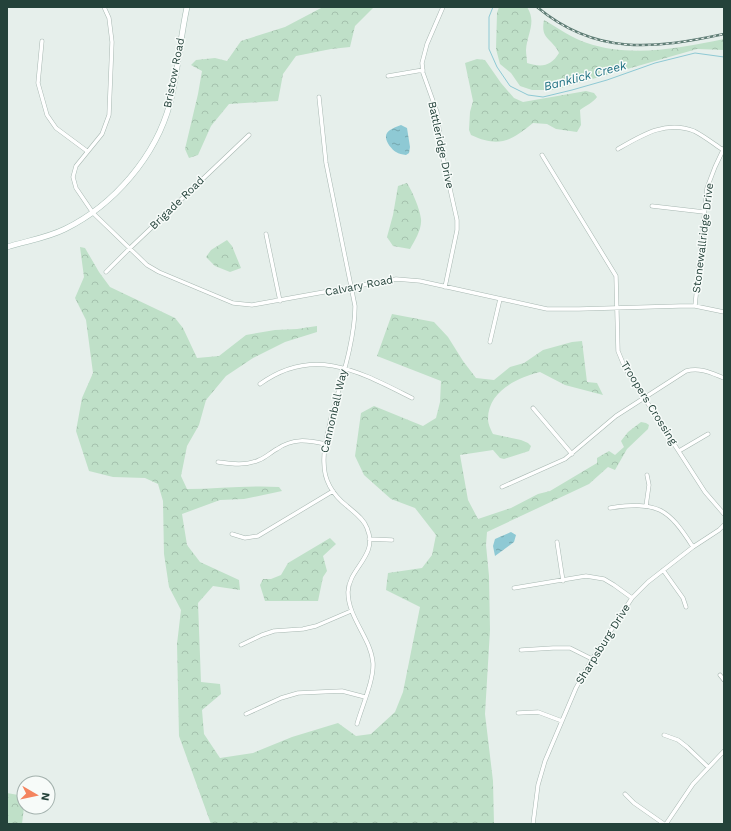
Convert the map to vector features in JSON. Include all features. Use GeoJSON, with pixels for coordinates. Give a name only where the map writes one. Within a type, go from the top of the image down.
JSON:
{"type":"FeatureCollection","features":[{"type":"Feature","properties":{"kind":"main road","name":"Bristow Road"},"geometry":{"type":"LineString","coordinates":[[7,247],[65,229],[93,213],[129,178],[150,148],[159,132],[169,105],[187,7]]}},
{"type":"Feature","properties":{"kind":"street","name":"Calvary Road"},"geometry":{"type":"LineString","coordinates":[[104,7],[109,18],[112,42],[110,110],[102,134],[76,166],[74,171],[74,182],[76,188],[93,213],[129,249],[153,269],[233,303],[252,306],[396,279],[420,281],[547,309],[695,306],[724,312]]}},
{"type":"Feature","properties":{"kind":"street","name":"Battleridge Drive"},"geometry":{"type":"LineString","coordinates":[[443,7],[423,54],[423,70],[437,112],[442,153],[457,220],[457,230],[445,287]]}},
{"type":"Feature","properties":{"kind":"street"},"geometry":{"type":"LineString","coordinates":[[42,41],[38,82],[47,115],[56,128],[87,151]]}},
{"type":"Feature","properties":{"kind":"street"},"geometry":{"type":"LineString","coordinates":[[388,76],[423,70]]}},
{"type":"Feature","properties":{"kind":"street","name":"Cannonball Way"},"geometry":{"type":"LineString","coordinates":[[319,97],[326,163],[355,306],[355,319],[325,444],[324,467],[327,482],[337,497],[364,522],[369,539]]}},
{"type":"Feature","properties":{"kind":"street"},"geometry":{"type":"LineString","coordinates":[[618,149],[644,134],[666,127],[686,129],[696,132],[724,149]]}},
{"type":"Feature","properties":{"kind":"street","name":"Brigade Road"},"geometry":{"type":"LineString","coordinates":[[106,272],[249,135]]}},
{"type":"Feature","properties":{"kind":"street","name":"Stonewallridge Drive"},"geometry":{"type":"LineString","coordinates":[[695,306],[707,188],[710,178],[724,149]]}},
{"type":"Feature","properties":{"kind":"street","name":"Troopers Crossing"},"geometry":{"type":"LineString","coordinates":[[542,155],[616,276],[618,351],[625,368],[705,492],[724,514]]}},
{"type":"Feature","properties":{"kind":"street"},"geometry":{"type":"LineString","coordinates":[[652,206],[704,212]]}},
{"type":"Feature","properties":{"kind":"street"},"geometry":{"type":"LineString","coordinates":[[266,234],[280,301]]}},
{"type":"Feature","properties":{"kind":"street"},"geometry":{"type":"LineString","coordinates":[[490,342],[500,299]]}},
{"type":"Feature","properties":{"kind":"street"},"geometry":{"type":"LineString","coordinates":[[260,384],[282,371],[308,365],[328,364],[364,374],[412,398]]}},
{"type":"Feature","properties":{"kind":"street"},"geometry":{"type":"LineString","coordinates":[[502,487],[554,465],[572,454],[616,416],[686,371],[701,369],[724,378]]}},
{"type":"Feature","properties":{"kind":"street"},"geometry":{"type":"LineString","coordinates":[[533,408],[572,454]]}},
{"type":"Feature","properties":{"kind":"street"},"geometry":{"type":"LineString","coordinates":[[679,451],[708,434]]}},
{"type":"Feature","properties":{"kind":"street"},"geometry":{"type":"LineString","coordinates":[[218,462],[240,464],[254,462],[260,460],[282,445],[294,441],[308,440],[325,444]]}},
{"type":"Feature","properties":{"kind":"street"},"geometry":{"type":"LineString","coordinates":[[646,506],[649,485],[647,475]]}},
{"type":"Feature","properties":{"kind":"street"},"geometry":{"type":"LineString","coordinates":[[232,534],[240,538],[258,536],[333,491]]}},
{"type":"Feature","properties":{"kind":"street"},"geometry":{"type":"LineString","coordinates":[[610,508],[631,505],[646,506],[664,512],[679,526],[693,547]]}},
{"type":"Feature","properties":{"kind":"street","name":"Sharpsburg Drive"},"geometry":{"type":"LineString","coordinates":[[533,824],[538,785],[545,761],[576,688],[592,659],[632,598],[663,570],[724,525]]}},
{"type":"Feature","properties":{"kind":"street"},"geometry":{"type":"LineString","coordinates":[[357,724],[371,679],[373,661],[370,651],[351,611],[348,594],[351,579],[367,555],[369,539],[392,540]]}},
{"type":"Feature","properties":{"kind":"street"},"geometry":{"type":"LineString","coordinates":[[557,542],[564,581]]}},
{"type":"Feature","properties":{"kind":"street"},"geometry":{"type":"LineString","coordinates":[[663,570],[683,598],[686,607]]}},
{"type":"Feature","properties":{"kind":"street"},"geometry":{"type":"LineString","coordinates":[[514,588],[564,581],[586,576],[604,579],[632,598]]}},
{"type":"Feature","properties":{"kind":"street"},"geometry":{"type":"LineString","coordinates":[[241,645],[274,631],[303,629],[316,626],[351,611]]}},
{"type":"Feature","properties":{"kind":"street"},"geometry":{"type":"LineString","coordinates":[[520,650],[562,647],[570,648],[592,659]]}},
{"type":"Feature","properties":{"kind":"street"},"geometry":{"type":"LineString","coordinates":[[720,675],[724,680]]}},
{"type":"Feature","properties":{"kind":"street"},"geometry":{"type":"LineString","coordinates":[[246,714],[281,698],[298,693],[342,691],[365,697]]}},
{"type":"Feature","properties":{"kind":"street"},"geometry":{"type":"LineString","coordinates":[[518,713],[538,712],[562,721]]}},
{"type":"Feature","properties":{"kind":"street"},"geometry":{"type":"LineString","coordinates":[[664,735],[678,740],[708,767]]}},
{"type":"Feature","properties":{"kind":"street"},"geometry":{"type":"LineString","coordinates":[[625,794],[634,803],[665,824],[693,784],[724,751]]}},
{"type":"Feature","properties":{"kind":"green space"},"geometry":{"type":"Polygon","coordinates":[[[323,7],[374,7],[355,26],[350,47],[296,56],[283,74],[278,101],[229,104],[211,126],[198,155],[189,158],[185,149],[202,71],[191,65],[196,60],[215,58],[227,61],[241,41],[285,27],[323,7]]]}},
{"type":"Feature","properties":{"kind":"green space"},"geometry":{"type":"Polygon","coordinates":[[[499,7],[527,7],[530,12],[531,28],[526,50],[527,63],[532,65],[546,65],[553,61],[559,53],[545,35],[543,27],[544,20],[565,33],[587,43],[604,48],[638,51],[655,50],[690,46],[724,39],[724,50],[697,49],[554,90],[532,90],[520,86],[511,73],[500,64],[496,49],[497,13],[499,7]]]}},
{"type":"Feature","properties":{"kind":"green space"},"geometry":{"type":"Polygon","coordinates":[[[477,59],[485,60],[501,83],[514,98],[523,102],[586,91],[594,93],[597,97],[580,110],[581,125],[577,132],[556,129],[547,124],[533,123],[518,134],[504,141],[497,142],[481,139],[471,135],[469,130],[470,112],[473,101],[465,63],[477,59]]]}},
{"type":"Feature","properties":{"kind":"green space"},"geometry":{"type":"Polygon","coordinates":[[[407,183],[416,200],[421,219],[419,231],[410,249],[393,246],[387,237],[393,215],[398,186],[407,183]]]}},
{"type":"Feature","properties":{"kind":"green space"},"geometry":{"type":"Polygon","coordinates":[[[227,240],[232,246],[241,268],[230,272],[215,266],[206,257],[211,250],[227,240]]]}},
{"type":"Feature","properties":{"kind":"green space"},"geometry":{"type":"Polygon","coordinates":[[[80,247],[85,248],[110,287],[175,318],[183,328],[197,358],[219,356],[246,335],[275,330],[317,326],[317,332],[285,342],[253,358],[226,376],[206,400],[199,425],[187,446],[181,476],[187,489],[279,487],[282,491],[244,499],[220,500],[182,514],[187,545],[200,562],[239,580],[240,590],[213,586],[198,603],[201,682],[220,684],[221,694],[202,710],[204,734],[220,758],[253,753],[292,737],[338,723],[356,736],[371,734],[395,712],[403,692],[420,607],[386,590],[388,573],[422,568],[432,555],[436,535],[415,508],[391,499],[364,475],[355,456],[361,413],[374,406],[423,426],[436,418],[440,402],[441,381],[377,356],[392,314],[434,322],[448,337],[476,378],[494,380],[510,367],[524,363],[543,350],[572,342],[582,341],[587,382],[597,383],[603,395],[565,385],[540,372],[522,378],[505,387],[498,393],[489,409],[488,421],[493,434],[528,443],[531,446],[529,451],[504,459],[500,458],[493,450],[460,455],[468,500],[478,519],[511,508],[538,494],[550,491],[597,463],[597,458],[609,451],[615,455],[624,447],[621,441],[628,432],[641,422],[649,425],[648,429],[627,449],[615,470],[608,467],[589,484],[487,532],[486,545],[489,576],[490,630],[485,714],[493,781],[494,824],[211,824],[179,736],[177,644],[181,610],[169,587],[164,554],[163,501],[158,484],[145,478],[113,477],[89,471],[76,431],[82,398],[93,373],[86,320],[75,298],[84,277],[80,247]]]}},
{"type":"Feature","properties":{"kind":"green space"},"geometry":{"type":"Polygon","coordinates":[[[330,538],[336,544],[323,556],[327,571],[323,577],[318,601],[265,601],[260,585],[263,579],[271,579],[281,575],[288,563],[330,538]]]}},
{"type":"Feature","properties":{"kind":"green space"},"geometry":{"type":"Polygon","coordinates":[[[7,793],[16,795],[16,815],[23,815],[22,824],[7,824],[7,793]]]}},
{"type":"Feature","properties":{"kind":"water"},"geometry":{"type":"Polygon","coordinates":[[[401,125],[407,128],[410,147],[409,153],[406,155],[394,151],[388,144],[386,138],[388,132],[401,125]]]}},
{"type":"Feature","properties":{"kind":"water"},"geometry":{"type":"Polygon","coordinates":[[[511,532],[516,535],[514,542],[495,556],[493,546],[495,539],[511,532]]]}},
{"type":"Feature","properties":{"kind":"waterway","name":"Banklick Creek"},"geometry":{"type":"LineString","coordinates":[[493,7],[489,17],[489,49],[497,67],[510,86],[528,95],[543,97],[572,90],[607,80],[655,63],[695,53],[724,57]]}},
{"type":"Feature","properties":{"kind":"railway"},"geometry":{"type":"LineString","coordinates":[[537,7],[559,23],[581,34],[604,41],[650,45],[674,43],[724,34]]}}]}
